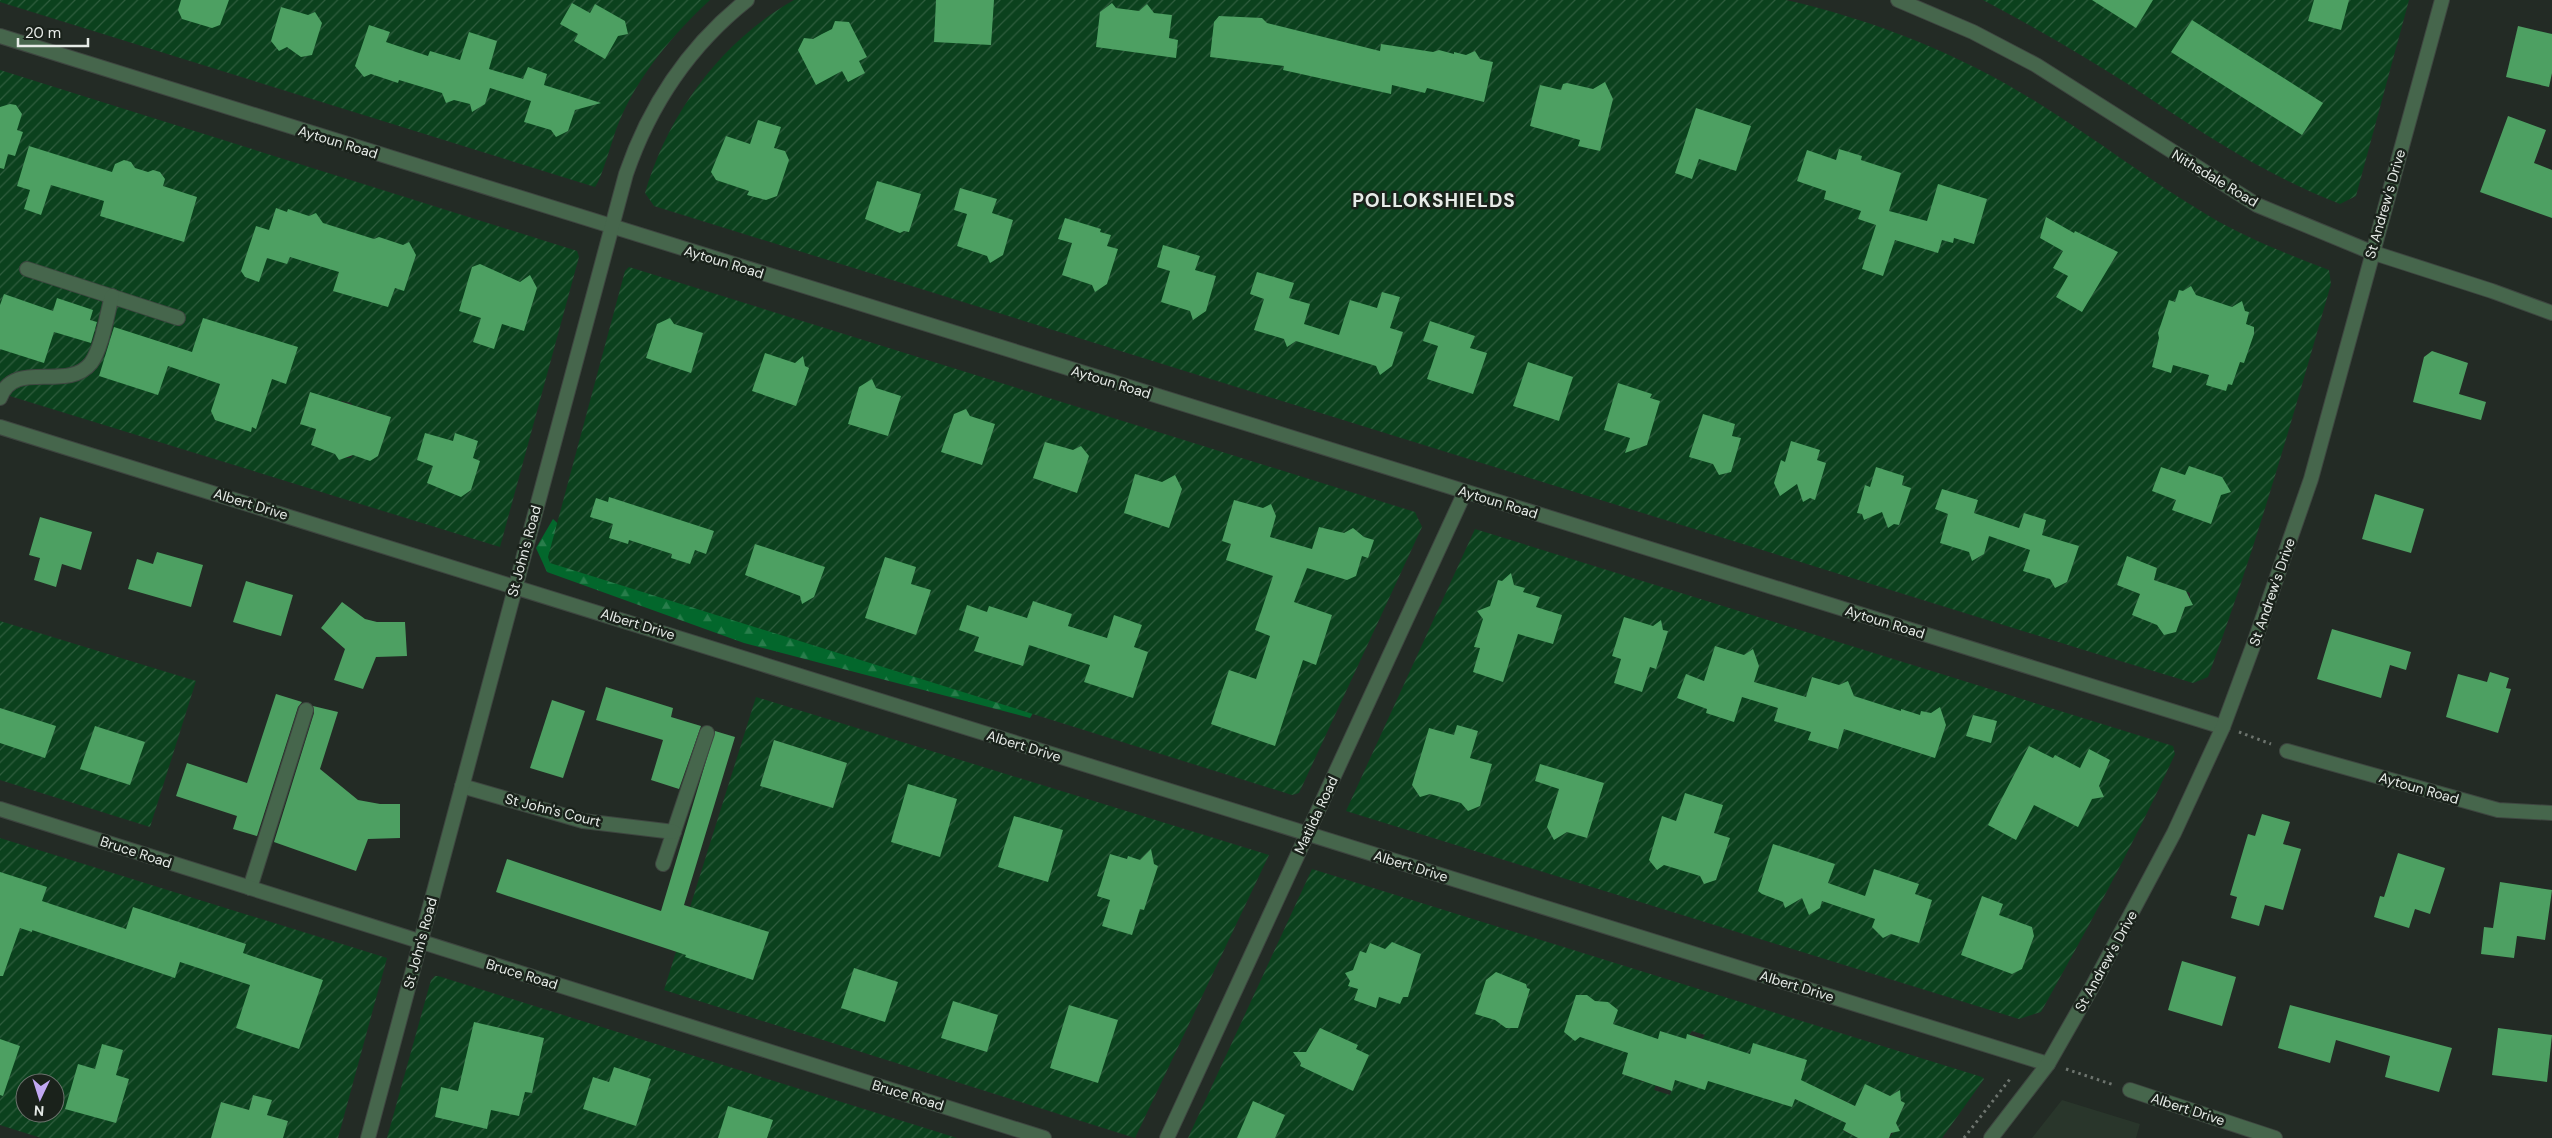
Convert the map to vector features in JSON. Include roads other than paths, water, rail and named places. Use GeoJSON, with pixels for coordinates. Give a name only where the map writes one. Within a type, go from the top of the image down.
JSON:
{"type":"FeatureCollection","features":[{"type":"Feature","properties":{"kind":"street","name":"St John's Road"},"geometry":{"type":"LineString","coordinates":[[368,1138],[610,227],[635,147],[659,99],[687,58],[707,35],[748,0]]}},
{"type":"Feature","properties":{"kind":"street","name":"Nithsdale Road"},"geometry":{"type":"LineString","coordinates":[[1898,0],[1974,32],[2036,65],[2258,205],[2371,252],[2492,291],[2552,313]]}},
{"type":"Feature","properties":{"kind":"street","name":"St Andrew's Drive"},"geometry":{"type":"LineString","coordinates":[[1991,1138],[2048,1064],[2151,877],[2222,727],[2253,646],[2311,479],[2371,252],[2442,0]]}},
{"type":"Feature","properties":{"kind":"street","name":"Aytoun Road"},"geometry":{"type":"LineString","coordinates":[[0,36],[2222,727]]}},
{"type":"Feature","properties":{"kind":"street"},"geometry":{"type":"LineString","coordinates":[[27,269],[178,318]]}},
{"type":"Feature","properties":{"kind":"street"},"geometry":{"type":"LineString","coordinates":[[0,398],[5,387],[14,380],[65,376],[87,367],[96,354],[112,296]]}},
{"type":"Feature","properties":{"kind":"street","name":"Albert Drive"},"geometry":{"type":"LineString","coordinates":[[0,427],[2048,1064]]}},
{"type":"Feature","properties":{"kind":"street","name":"Matilda Road"},"geometry":{"type":"LineString","coordinates":[[1166,1138],[1465,492]]}},
{"type":"Feature","properties":{"kind":"street"},"geometry":{"type":"LineString","coordinates":[[250,888],[306,710]]}},
{"type":"Feature","properties":{"kind":"street"},"geometry":{"type":"LineString","coordinates":[[663,864],[707,733]]}},
{"type":"Feature","properties":{"kind":"street","name":"Aytoun Road"},"geometry":{"type":"LineString","coordinates":[[2287,751],[2498,810],[2552,813]]}},
{"type":"Feature","properties":{"kind":"street","name":"St John's Court"},"geometry":{"type":"LineString","coordinates":[[462,786],[583,821],[674,832]]}},
{"type":"Feature","properties":{"kind":"street","name":"Bruce Road"},"geometry":{"type":"LineString","coordinates":[[0,809],[1044,1138]]}},
{"type":"Feature","properties":{"kind":"street","name":"Albert Drive"},"geometry":{"type":"LineString","coordinates":[[2130,1090],[2275,1138]]}},
{"type":"Feature","properties":{"kind":"district","name":"POLLOKSHIELDS"},"geometry":{"type":"Point","coordinates":[1434,200]}}]}
